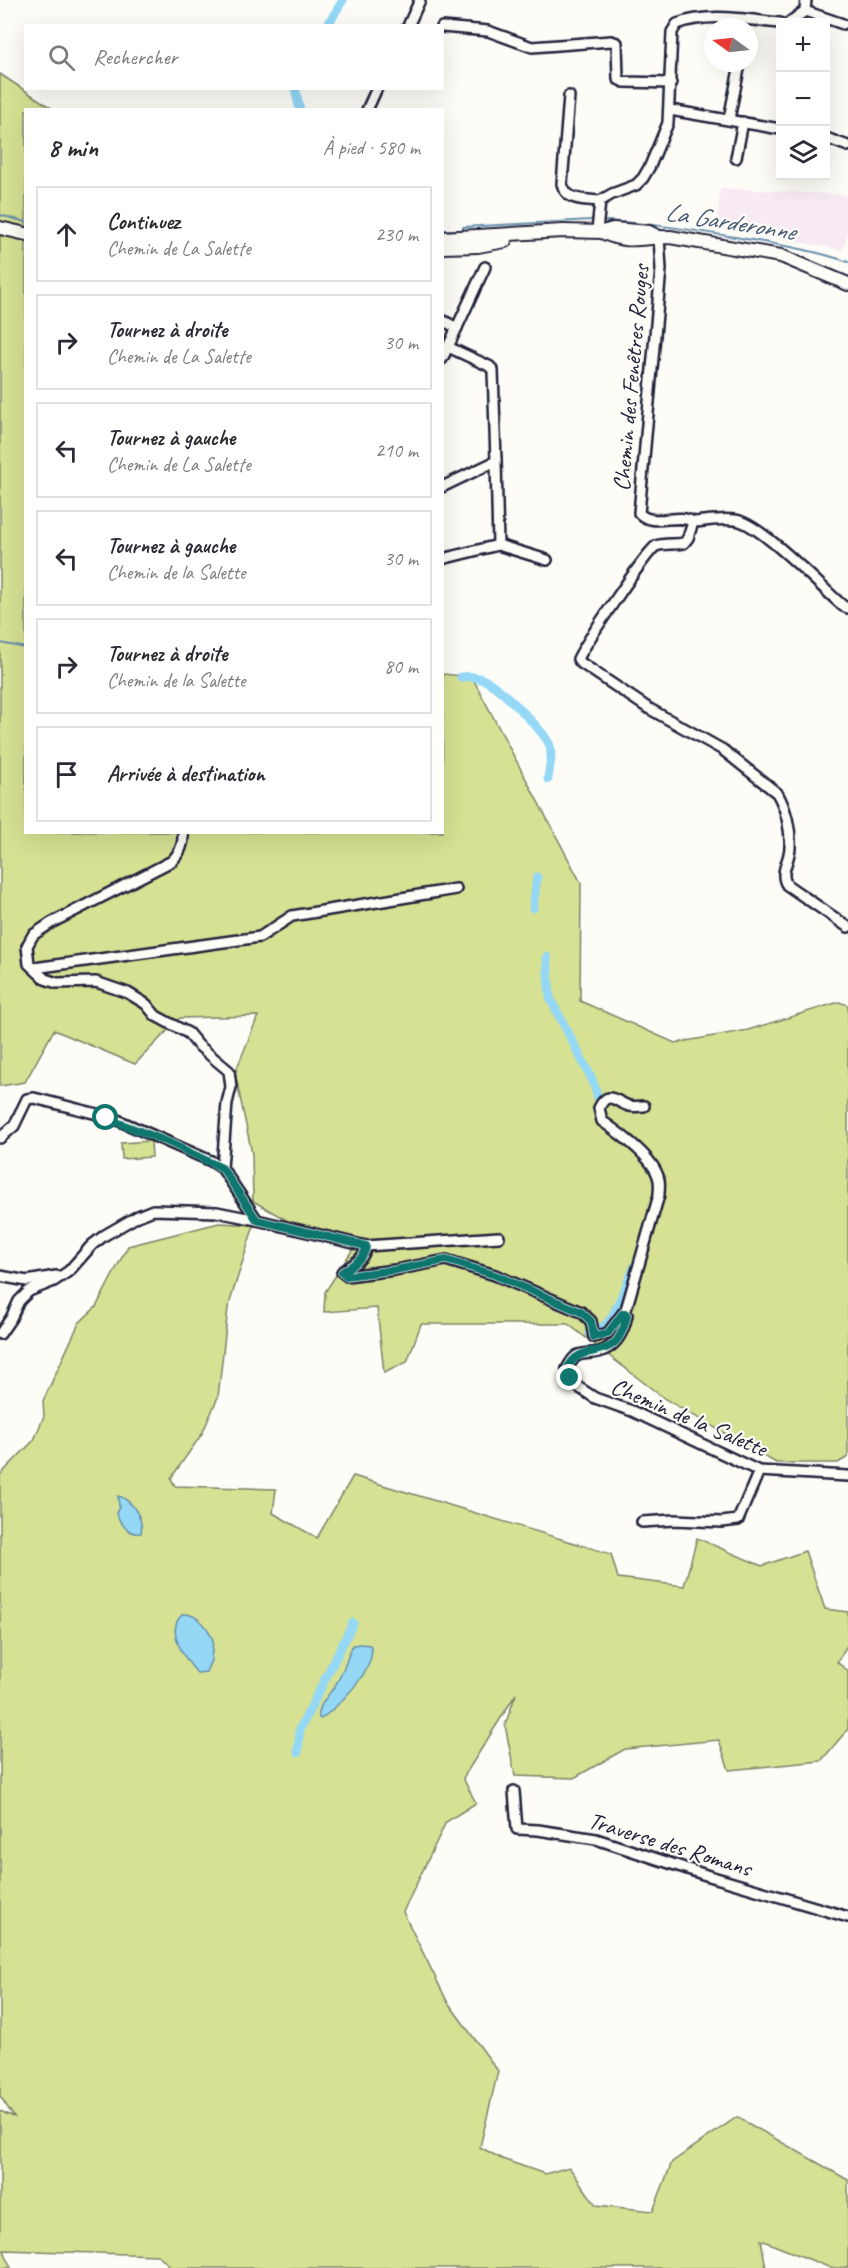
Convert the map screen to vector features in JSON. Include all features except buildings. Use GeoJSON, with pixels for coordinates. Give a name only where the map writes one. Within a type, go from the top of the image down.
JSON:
{"type":"FeatureCollection","features":[{"type":"Feature","properties":{"kind":"main road"},"geometry":{"type":"LineString","coordinates":[[0,228],[24,234]]}},
{"type":"Feature","properties":{"kind":"main road"},"geometry":{"type":"LineString","coordinates":[[444,238],[599,231],[612,237],[630,240],[648,240],[659,237],[686,239],[781,256],[848,284]]}},
{"type":"Feature","properties":{"kind":"main road"},"geometry":{"type":"LineString","coordinates":[[444,247],[478,246],[544,232]]}},
{"type":"Feature","properties":{"kind":"street"},"geometry":{"type":"LineString","coordinates":[[408,24],[420,0]]}},
{"type":"Feature","properties":{"kind":"street"},"geometry":{"type":"LineString","coordinates":[[795,18],[805,11],[806,0]]}},
{"type":"Feature","properties":{"kind":"street"},"geometry":{"type":"LineString","coordinates":[[805,11],[843,24]]}},
{"type":"Feature","properties":{"kind":"street"},"geometry":{"type":"LineString","coordinates":[[569,96],[562,184],[564,192],[572,198],[600,201],[630,188],[643,178],[663,137],[670,110],[672,32],[677,24],[706,18],[776,23]]}},
{"type":"Feature","properties":{"kind":"street"},"geometry":{"type":"LineString","coordinates":[[444,27],[488,31],[532,47],[611,41],[617,43],[618,79],[624,82],[671,83]]}},
{"type":"Feature","properties":{"kind":"street"},"geometry":{"type":"LineString","coordinates":[[729,119],[738,72]]}},
{"type":"Feature","properties":{"kind":"street"},"geometry":{"type":"LineString","coordinates":[[368,108],[376,90]]}},
{"type":"Feature","properties":{"kind":"street"},"geometry":{"type":"LineString","coordinates":[[670,110],[776,128]]}},
{"type":"Feature","properties":{"kind":"street"},"geometry":{"type":"LineString","coordinates":[[736,158],[743,122]]}},
{"type":"Feature","properties":{"kind":"street"},"geometry":{"type":"LineString","coordinates":[[830,140],[848,146]]}},
{"type":"Feature","properties":{"kind":"street"},"geometry":{"type":"LineString","coordinates":[[599,231],[600,201]]}},
{"type":"Feature","properties":{"kind":"street","name":"Chemin des Fenêtres Rouges"},"geometry":{"type":"LineString","coordinates":[[659,237],[661,269],[639,513],[651,519],[688,519],[693,522]]}},
{"type":"Feature","properties":{"kind":"street"},"geometry":{"type":"LineString","coordinates":[[444,354],[485,267]]}},
{"type":"Feature","properties":{"kind":"street"},"geometry":{"type":"LineString","coordinates":[[444,321],[457,328]]}},
{"type":"Feature","properties":{"kind":"street"},"geometry":{"type":"LineString","coordinates":[[448,347],[493,370],[498,545]]}},
{"type":"Feature","properties":{"kind":"street"},"geometry":{"type":"LineString","coordinates":[[444,486],[496,461]]}},
{"type":"Feature","properties":{"kind":"street"},"geometry":{"type":"LineString","coordinates":[[848,608],[765,537],[744,523],[736,520],[693,522],[684,543],[659,545],[646,555],[578,659],[648,708],[723,750],[777,793],[782,801],[790,832],[790,848],[784,880],[798,894],[848,927]]}},
{"type":"Feature","properties":{"kind":"street"},"geometry":{"type":"LineString","coordinates":[[444,558],[498,545],[547,560]]}},
{"type":"Feature","properties":{"kind":"street"},"geometry":{"type":"LineString","coordinates":[[183,834],[184,842],[172,861],[51,922],[33,935],[27,946],[29,964],[45,979],[57,983],[96,982],[128,993],[147,1004],[156,1016],[188,1033],[198,1045],[229,1071],[231,1087],[226,1103],[222,1168]]}},
{"type":"Feature","properties":{"kind":"street"},"geometry":{"type":"LineString","coordinates":[[34,968],[260,937],[292,916],[456,889]]}},
{"type":"Feature","properties":{"kind":"street"},"geometry":{"type":"LineString","coordinates":[[0,1138],[14,1126],[27,1099],[34,1098],[113,1119],[222,1168],[257,1220]]}},
{"type":"Feature","properties":{"kind":"street"},"geometry":{"type":"LineString","coordinates":[[366,1246],[366,1252],[361,1258],[342,1272],[346,1276],[395,1270],[446,1260],[495,1275],[581,1312],[591,1321],[594,1337],[608,1333],[625,1313],[659,1195],[659,1180],[650,1164],[625,1137],[602,1120],[599,1108],[602,1101],[609,1098],[629,1106],[644,1106]]}},
{"type":"Feature","properties":{"kind":"street"},"geometry":{"type":"LineString","coordinates":[[0,1334],[19,1302],[29,1291],[54,1281],[69,1271],[92,1245],[105,1235],[153,1210],[217,1212],[366,1246],[498,1237]]}},
{"type":"Feature","properties":{"kind":"street"},"geometry":{"type":"LineString","coordinates":[[0,1276],[27,1281],[69,1271]]}},
{"type":"Feature","properties":{"kind":"street","name":"Chemin de la Salette"},"geometry":{"type":"LineString","coordinates":[[625,1313],[627,1315],[622,1334],[615,1343],[600,1352],[582,1353],[572,1358],[567,1369],[572,1383],[595,1398],[632,1411],[759,1472],[848,1476]]}},
{"type":"Feature","properties":{"kind":"street"},"geometry":{"type":"LineString","coordinates":[[642,1522],[738,1520],[759,1472]]}},
{"type":"Feature","properties":{"kind":"street","name":"Traverse des Romans"},"geometry":{"type":"LineString","coordinates":[[514,1791],[517,1829],[596,1839],[706,1875],[848,1917]]}},
{"type":"Feature","properties":{"kind":"shaded area"},"geometry":{"type":"Polygon","coordinates":[[[720,188],[848,195],[848,233],[843,250],[717,227],[720,188]]]}},
{"type":"Feature","properties":{"kind":"green space"},"geometry":{"type":"Polygon","coordinates":[[[0,74],[51,108],[24,108],[24,834],[444,834],[444,674],[472,677],[581,883],[580,1001],[675,1043],[748,1030],[839,1002],[848,1005],[848,1457],[838,1463],[776,1463],[665,1399],[568,1324],[421,1324],[407,1362],[384,1373],[377,1308],[324,1312],[325,1292],[353,1249],[302,1229],[253,1201],[252,1154],[235,1073],[258,1016],[180,1018],[135,1064],[54,1030],[25,1082],[0,1086],[0,74]]]}},
{"type":"Feature","properties":{"kind":"green space"},"geometry":{"type":"Polygon","coordinates":[[[151,1141],[152,1157],[122,1159],[121,1143],[151,1141]]]}},
{"type":"Feature","properties":{"kind":"green space"},"geometry":{"type":"Polygon","coordinates":[[[219,1223],[254,1225],[228,1308],[218,1397],[202,1434],[171,1478],[175,1486],[276,1489],[273,1513],[317,1538],[353,1476],[611,1554],[618,1578],[684,1586],[697,1538],[762,1566],[805,1551],[825,1609],[848,1612],[848,1644],[837,1662],[848,1671],[848,1729],[821,1761],[729,1770],[719,1740],[625,1749],[574,1778],[515,1776],[505,1725],[516,1694],[463,1778],[476,1803],[446,1822],[403,1912],[447,2001],[498,2071],[480,2147],[502,2159],[545,2174],[569,2167],[596,2205],[653,2211],[672,2162],[737,2117],[848,2180],[848,2268],[831,2268],[761,2240],[766,2268],[167,2268],[169,2265],[158,2255],[4,2250],[11,2268],[0,2268],[0,2111],[14,2117],[0,2096],[0,1475],[34,1440],[44,1416],[43,1401],[79,1323],[96,1307],[128,1246],[219,1223]]]}},
{"type":"Feature","properties":{"kind":"water"},"geometry":{"type":"Polygon","coordinates":[[[118,1496],[128,1501],[136,1511],[141,1522],[141,1533],[129,1530],[120,1521],[116,1513],[119,1507],[118,1496]]]}},
{"type":"Feature","properties":{"kind":"water"},"geometry":{"type":"Polygon","coordinates":[[[183,1614],[197,1618],[208,1630],[213,1640],[211,1660],[206,1672],[197,1673],[178,1644],[175,1628],[183,1614]]]}},
{"type":"Feature","properties":{"kind":"water"},"geometry":{"type":"Polygon","coordinates":[[[353,1645],[370,1645],[369,1664],[355,1685],[337,1705],[321,1719],[319,1718],[322,1704],[338,1680],[351,1648],[353,1645]]]}},
{"type":"Feature","properties":{"kind":"waterway"},"geometry":{"type":"LineString","coordinates":[[328,24],[343,0]]}},
{"type":"Feature","properties":{"kind":"waterway"},"geometry":{"type":"LineString","coordinates":[[295,90],[300,108]]}},
{"type":"Feature","properties":{"kind":"waterway","name":"La Garderonne"},"geometry":{"type":"LineString","coordinates":[[0,215],[24,221]]}},
{"type":"Feature","properties":{"kind":"waterway","name":"La Garderonne"},"geometry":{"type":"LineString","coordinates":[[444,230],[591,220]]}},
{"type":"Feature","properties":{"kind":"waterway","name":"La Garderonne"},"geometry":{"type":"LineString","coordinates":[[606,221],[687,229],[735,237],[806,250],[848,262]]}},
{"type":"Feature","properties":{"kind":"waterway"},"geometry":{"type":"LineString","coordinates":[[0,643],[24,648]]}},
{"type":"Feature","properties":{"kind":"waterway"},"geometry":{"type":"LineString","coordinates":[[461,677],[476,677],[491,684],[540,731],[551,750],[548,779]]}},
{"type":"Feature","properties":{"kind":"waterway"},"geometry":{"type":"LineString","coordinates":[[533,908],[537,877]]}},
{"type":"Feature","properties":{"kind":"waterway"},"geometry":{"type":"LineString","coordinates":[[547,957],[550,998],[592,1079],[598,1098]]}},
{"type":"Feature","properties":{"kind":"waterway"},"geometry":{"type":"LineString","coordinates":[[589,1333],[606,1325],[612,1317],[635,1266]]}},
{"type":"Feature","properties":{"kind":"waterway"},"geometry":{"type":"LineString","coordinates":[[298,1752],[300,1729],[353,1623]]}},
{"type":"Feature","properties":{"kind":"route"},"geometry":{"type":"LineString","coordinates":[[106,1118],[168,1142],[222,1168],[257,1220],[366,1246],[366,1252],[361,1258],[342,1272],[346,1276],[395,1270],[446,1260],[495,1275],[581,1312],[591,1321],[594,1337],[608,1333],[625,1313],[627,1315],[625,1325],[615,1343],[600,1352],[582,1353],[572,1358],[567,1369],[570,1378]]}}]}
